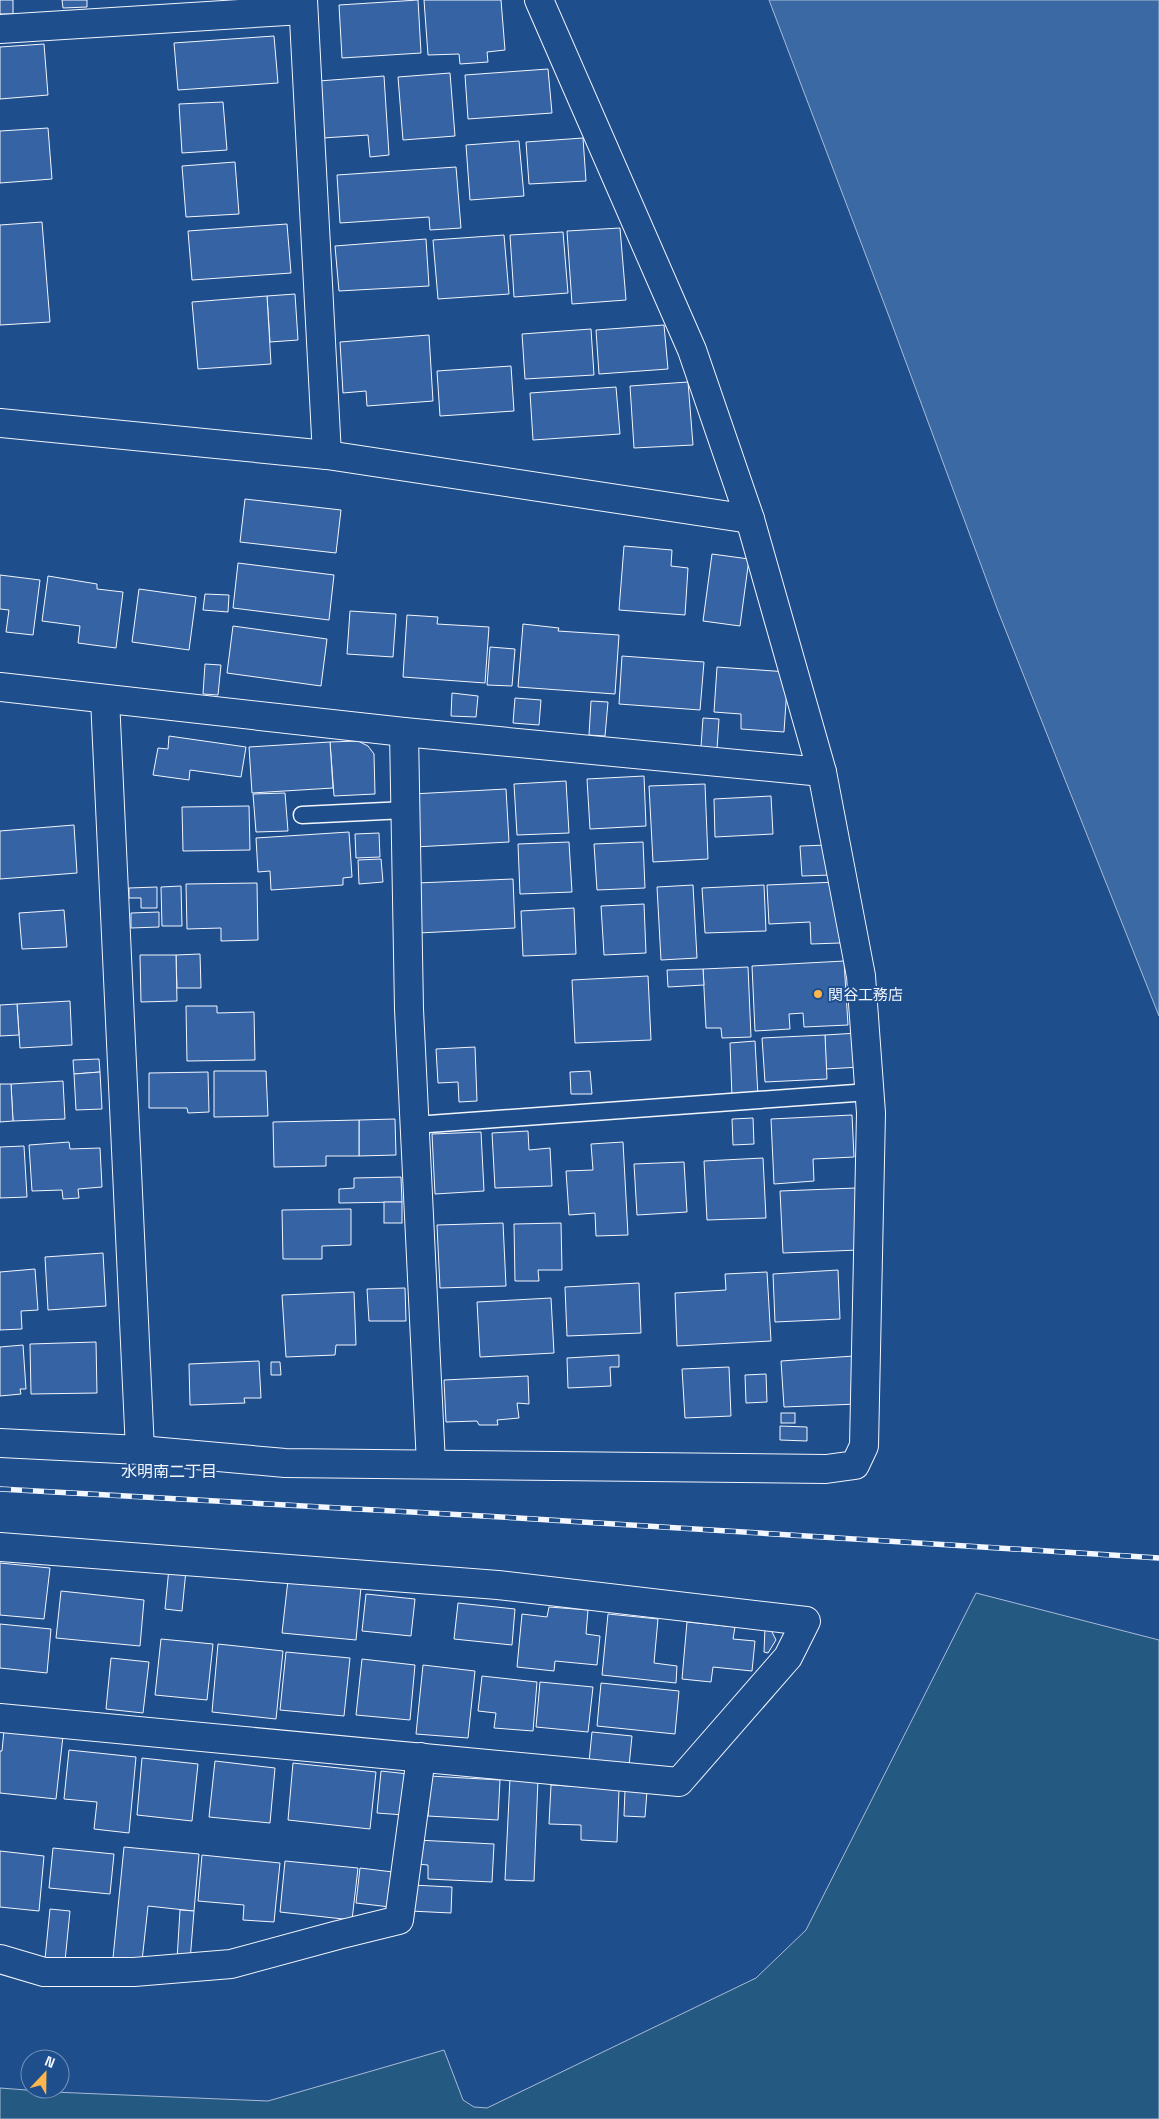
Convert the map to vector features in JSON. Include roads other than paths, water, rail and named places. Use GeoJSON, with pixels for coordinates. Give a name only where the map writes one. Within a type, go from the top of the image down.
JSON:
{"type":"FeatureCollection","features":[{"type":"Feature","properties":{"kind":"street"},"geometry":{"type":"LineString","coordinates":[[0,1443],[140,1450],[285,1463],[826,1469],[855,1465],[864,1446],[871,1122],[861,976],[822,772],[750,519],[692,350],[539,0]]}},
{"type":"Feature","properties":{"kind":"street"},"geometry":{"type":"LineString","coordinates":[[0,29],[303,5],[327,454]]}},
{"type":"Feature","properties":{"kind":"street"},"geometry":{"type":"LineString","coordinates":[[0,423],[327,454],[750,519]]}},
{"type":"Feature","properties":{"kind":"street"},"geometry":{"type":"LineString","coordinates":[[0,687],[404,732],[822,772]]}},
{"type":"Feature","properties":{"kind":"street"},"geometry":{"type":"LineString","coordinates":[[105,699],[140,1450]]}},
{"type":"Feature","properties":{"kind":"street"},"geometry":{"type":"LineString","coordinates":[[404,732],[409,1009],[431,1464]]}},
{"type":"Feature","properties":{"kind":"street"},"geometry":{"type":"LineString","coordinates":[[0,1547],[498,1585],[806,1621],[788,1657],[679,1782],[0,1718]]}},
{"type":"Feature","properties":{"kind":"street"},"geometry":{"type":"LineString","coordinates":[[0,1959],[44,1972],[134,1972],[231,1964],[399,1920],[421,1757]]}},
{"type":"Feature","properties":{"kind":"lane"},"geometry":{"type":"LineString","coordinates":[[302,815],[405,810]]}},
{"type":"Feature","properties":{"kind":"lane"},"geometry":{"type":"LineString","coordinates":[[415,1125],[869,1092]]}},
{"type":"Feature","properties":{"kind":"railway"},"geometry":{"type":"LineString","coordinates":[[0,1489],[518,1518],[1159,1558]]}},
{"type":"Feature","properties":{"kind":"place","name":"関谷工務店"},"geometry":{"type":"Point","coordinates":[818,994]}},
{"type":"Feature","properties":{"kind":"district","name":"水明南二丁目"},"geometry":{"type":"Point","coordinates":[169,1471]}}]}
